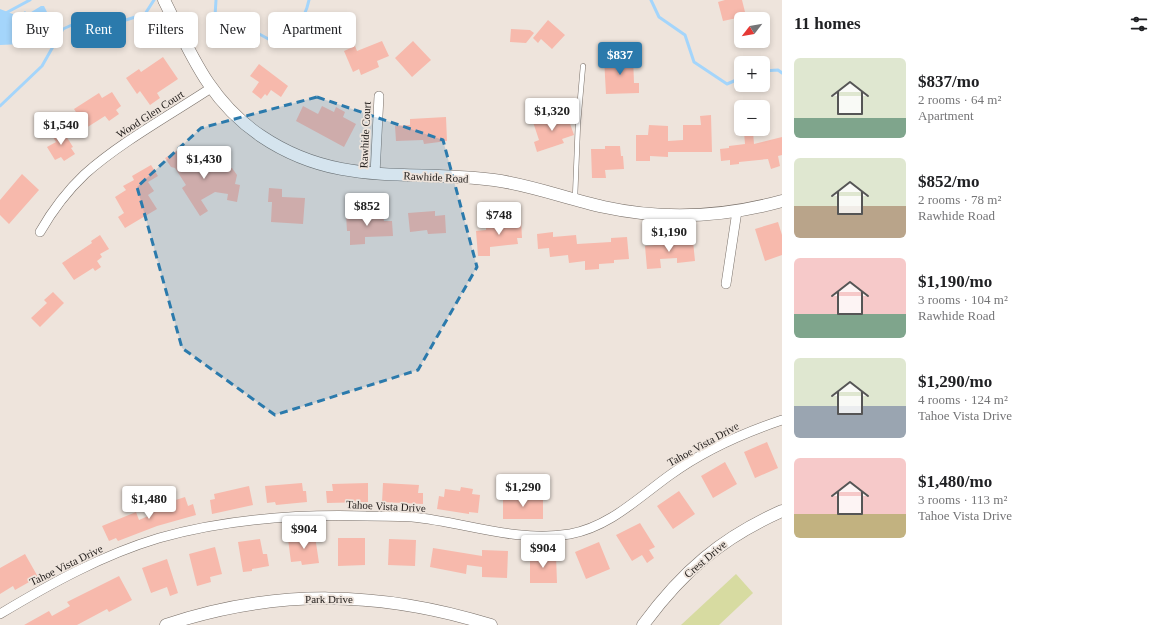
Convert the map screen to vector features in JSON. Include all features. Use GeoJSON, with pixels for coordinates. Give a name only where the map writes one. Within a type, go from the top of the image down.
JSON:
{"type":"FeatureCollection","features":[{"type":"Feature","properties":{"kind":"street","name":"Rawhide Road"},"geometry":{"type":"LineString","coordinates":[[164,0],[195,64],[211,88],[246,124],[278,146],[322,165],[349,172],[491,180],[527,186],[575,200],[618,210],[647,214],[692,216],[737,211],[782,201]]}},
{"type":"Feature","properties":{"kind":"street","name":"Wood Glen Court"},"geometry":{"type":"LineString","coordinates":[[40,232],[66,194],[84,175],[110,155],[211,88]]}},
{"type":"Feature","properties":{"kind":"street","name":"Rawhide Court"},"geometry":{"type":"LineString","coordinates":[[375,174],[379,96]]}},
{"type":"Feature","properties":{"kind":"street"},"geometry":{"type":"LineString","coordinates":[[726,284],[737,211]]}},
{"type":"Feature","properties":{"kind":"street","name":"Tahoe Vista Drive"},"geometry":{"type":"LineString","coordinates":[[0,614],[62,578],[108,557],[158,539],[220,525],[274,517],[306,515],[413,517],[531,537],[572,534],[598,526],[621,512],[670,475],[695,459],[758,428],[782,420]]}},
{"type":"Feature","properties":{"kind":"street","name":"Crest Drive"},"geometry":{"type":"LineString","coordinates":[[643,625],[665,594],[722,543],[756,523],[782,511]]}},
{"type":"Feature","properties":{"kind":"street","name":"Park Drive"},"geometry":{"type":"LineString","coordinates":[[166,625],[234,607],[279,600],[321,598],[367,599],[415,605],[470,622],[491,625]]}},
{"type":"Feature","properties":{"kind":"lane"},"geometry":{"type":"LineString","coordinates":[[575,200],[578,123],[583,66]]}},
{"type":"Feature","properties":{"kind":"highlighted area"},"geometry":{"type":"Polygon","coordinates":[[[317,97],[443,140],[477,267],[418,370],[275,415],[182,348],[137,187],[201,128],[317,97]]]}},
{"type":"Feature","properties":{"kind":"green space"},"geometry":{"type":"Polygon","coordinates":[[[736,574],[753,593],[719,625],[681,625],[736,574]]]}},
{"type":"Feature","properties":{"kind":"water"},"geometry":{"type":"Polygon","coordinates":[[[41,6],[44,6],[47,12],[31,12],[41,6]]]}},
{"type":"Feature","properties":{"kind":"water"},"geometry":{"type":"Polygon","coordinates":[[[0,9],[12,14],[12,44],[0,45],[0,9]]]}},
{"type":"Feature","properties":{"kind":"building"},"geometry":{"type":"Polygon","coordinates":[[[725,0],[742,0],[745,12],[734,12],[734,19],[723,21],[718,2],[725,0]]]}},
{"type":"Feature","properties":{"kind":"building"},"geometry":{"type":"Polygon","coordinates":[[[548,20],[565,35],[552,49],[541,39],[538,43],[533,38],[548,20]]]}},
{"type":"Feature","properties":{"kind":"building"},"geometry":{"type":"Polygon","coordinates":[[[511,29],[530,30],[534,33],[526,43],[510,42],[511,29]]]}},
{"type":"Feature","properties":{"kind":"building"},"geometry":{"type":"Polygon","coordinates":[[[382,41],[389,56],[377,61],[379,67],[361,75],[359,69],[353,72],[344,51],[351,48],[356,48],[357,51],[382,41]]]}},
{"type":"Feature","properties":{"kind":"building"},"geometry":{"type":"Polygon","coordinates":[[[413,41],[431,60],[412,77],[395,58],[413,41]]]}},
{"type":"Feature","properties":{"kind":"building"},"geometry":{"type":"Polygon","coordinates":[[[163,57],[178,79],[157,93],[160,98],[150,105],[140,91],[137,94],[126,78],[139,69],[141,72],[163,57]]]}},
{"type":"Feature","properties":{"kind":"building"},"geometry":{"type":"Polygon","coordinates":[[[633,57],[634,83],[639,83],[639,93],[606,94],[604,58],[633,57]]]}},
{"type":"Feature","properties":{"kind":"building"},"geometry":{"type":"Polygon","coordinates":[[[259,64],[288,86],[281,97],[271,90],[267,96],[265,94],[261,99],[252,92],[259,82],[250,76],[259,64]]]}},
{"type":"Feature","properties":{"kind":"building"},"geometry":{"type":"Polygon","coordinates":[[[112,92],[121,106],[116,110],[119,114],[109,121],[105,116],[86,128],[74,109],[99,93],[102,98],[112,92]]]}},
{"type":"Feature","properties":{"kind":"building"},"geometry":{"type":"Polygon","coordinates":[[[303,106],[318,114],[322,106],[334,112],[336,107],[345,112],[343,117],[356,124],[344,147],[296,121],[303,106]]]}},
{"type":"Feature","properties":{"kind":"building"},"geometry":{"type":"Polygon","coordinates":[[[567,115],[574,135],[562,139],[564,143],[537,152],[534,142],[539,140],[532,119],[544,116],[546,121],[567,115]]]}},
{"type":"Feature","properties":{"kind":"building"},"geometry":{"type":"Polygon","coordinates":[[[711,115],[712,152],[668,152],[668,157],[650,156],[650,161],[636,161],[636,135],[648,135],[649,125],[668,126],[668,141],[683,140],[683,125],[701,125],[700,116],[711,115]]]}},
{"type":"Feature","properties":{"kind":"building"},"geometry":{"type":"Polygon","coordinates":[[[446,117],[447,141],[424,144],[423,140],[396,141],[395,126],[410,125],[410,119],[446,117]]]}},
{"type":"Feature","properties":{"kind":"building"},"geometry":{"type":"Polygon","coordinates":[[[61,128],[73,147],[71,148],[75,154],[64,161],[61,157],[55,160],[47,147],[56,142],[51,134],[61,128]]]}},
{"type":"Feature","properties":{"kind":"building"},"geometry":{"type":"Polygon","coordinates":[[[744,136],[753,136],[754,144],[782,137],[782,155],[778,156],[780,166],[771,169],[768,159],[739,162],[739,164],[730,165],[730,160],[721,161],[720,149],[745,144],[744,136]]]}},
{"type":"Feature","properties":{"kind":"building"},"geometry":{"type":"Polygon","coordinates":[[[605,146],[620,146],[621,156],[623,156],[624,169],[605,170],[606,178],[592,178],[591,149],[605,149],[605,146]]]}},
{"type":"Feature","properties":{"kind":"building"},"geometry":{"type":"Polygon","coordinates":[[[177,151],[183,159],[187,156],[199,161],[203,167],[215,169],[216,164],[232,168],[237,175],[235,184],[240,185],[237,202],[227,200],[228,194],[215,192],[201,200],[208,211],[200,216],[182,188],[186,185],[175,168],[171,167],[165,158],[177,151]]]}},
{"type":"Feature","properties":{"kind":"building"},"geometry":{"type":"Polygon","coordinates":[[[151,165],[158,176],[148,182],[154,191],[148,195],[157,209],[125,228],[118,217],[124,213],[115,197],[126,190],[123,186],[134,180],[132,176],[151,165]]]}},
{"type":"Feature","properties":{"kind":"building"},"geometry":{"type":"Polygon","coordinates":[[[22,174],[39,190],[9,224],[0,215],[0,200],[22,174]]]}},
{"type":"Feature","properties":{"kind":"building"},"geometry":{"type":"Polygon","coordinates":[[[269,188],[282,189],[282,197],[305,198],[303,224],[271,222],[272,202],[268,202],[269,188]]]}},
{"type":"Feature","properties":{"kind":"building"},"geometry":{"type":"Polygon","coordinates":[[[435,211],[435,216],[445,215],[446,233],[428,234],[427,230],[410,232],[408,213],[435,211]]]}},
{"type":"Feature","properties":{"kind":"building"},"geometry":{"type":"Polygon","coordinates":[[[373,213],[374,217],[383,216],[384,221],[392,221],[393,236],[365,237],[365,244],[350,245],[350,231],[347,231],[346,214],[373,213]]]}},
{"type":"Feature","properties":{"kind":"building"},"geometry":{"type":"Polygon","coordinates":[[[521,219],[522,238],[517,238],[518,244],[490,247],[490,256],[478,256],[476,231],[486,230],[486,226],[491,225],[491,221],[521,219]]]}},
{"type":"Feature","properties":{"kind":"building"},"geometry":{"type":"Polygon","coordinates":[[[778,222],[782,235],[782,255],[765,261],[755,229],[778,222]]]}},
{"type":"Feature","properties":{"kind":"building"},"geometry":{"type":"Polygon","coordinates":[[[553,232],[553,237],[576,235],[577,244],[611,242],[611,238],[627,237],[629,259],[614,260],[614,263],[599,264],[599,269],[585,270],[585,261],[569,263],[568,255],[550,257],[549,248],[538,249],[537,234],[553,232]]]}},
{"type":"Feature","properties":{"kind":"building"},"geometry":{"type":"Polygon","coordinates":[[[100,235],[109,249],[100,254],[102,257],[97,261],[101,267],[95,271],[93,268],[74,280],[62,263],[92,243],[91,241],[100,235]]]}},
{"type":"Feature","properties":{"kind":"building"},"geometry":{"type":"Polygon","coordinates":[[[693,241],[695,261],[677,263],[677,258],[660,259],[661,268],[647,269],[645,246],[693,241]]]}},
{"type":"Feature","properties":{"kind":"building"},"geometry":{"type":"Polygon","coordinates":[[[53,292],[64,303],[40,327],[31,318],[47,303],[44,300],[53,292]]]}},
{"type":"Feature","properties":{"kind":"building"},"geometry":{"type":"Polygon","coordinates":[[[767,442],[778,468],[755,478],[744,452],[767,442]]]}},
{"type":"Feature","properties":{"kind":"building"},"geometry":{"type":"Polygon","coordinates":[[[725,462],[737,484],[713,498],[701,476],[725,462]]]}},
{"type":"Feature","properties":{"kind":"building"},"geometry":{"type":"Polygon","coordinates":[[[302,483],[303,491],[306,491],[307,502],[276,505],[275,502],[267,503],[265,486],[302,483]]]}},
{"type":"Feature","properties":{"kind":"building"},"geometry":{"type":"Polygon","coordinates":[[[368,483],[368,502],[327,503],[326,491],[333,491],[332,484],[368,483]]]}},
{"type":"Feature","properties":{"kind":"building"},"geometry":{"type":"Polygon","coordinates":[[[383,483],[419,485],[418,493],[423,493],[423,504],[382,502],[383,483]]]}},
{"type":"Feature","properties":{"kind":"building"},"geometry":{"type":"Polygon","coordinates":[[[249,486],[253,505],[212,514],[210,500],[215,499],[214,494],[249,486]]]}},
{"type":"Feature","properties":{"kind":"building"},"geometry":{"type":"Polygon","coordinates":[[[461,487],[473,489],[472,494],[480,495],[478,513],[469,512],[469,514],[437,509],[439,496],[444,497],[445,489],[460,491],[461,487]]]}},
{"type":"Feature","properties":{"kind":"building"},"geometry":{"type":"Polygon","coordinates":[[[679,491],[695,514],[673,529],[657,506],[679,491]]]}},
{"type":"Feature","properties":{"kind":"building"},"geometry":{"type":"Polygon","coordinates":[[[185,497],[188,506],[193,504],[196,515],[157,526],[118,541],[116,538],[109,541],[102,526],[136,512],[139,520],[153,514],[151,508],[185,497]]]}},
{"type":"Feature","properties":{"kind":"building"},"geometry":{"type":"Polygon","coordinates":[[[503,497],[543,498],[543,519],[503,519],[503,497]]]}},
{"type":"Feature","properties":{"kind":"building"},"geometry":{"type":"Polygon","coordinates":[[[640,523],[655,547],[649,550],[654,558],[647,563],[642,555],[632,561],[616,535],[640,523]]]}},
{"type":"Feature","properties":{"kind":"building"},"geometry":{"type":"Polygon","coordinates":[[[315,536],[319,563],[302,565],[301,561],[291,562],[288,539],[315,536]]]}},
{"type":"Feature","properties":{"kind":"building"},"geometry":{"type":"Polygon","coordinates":[[[338,538],[365,538],[365,565],[338,566],[338,538]]]}},
{"type":"Feature","properties":{"kind":"building"},"geometry":{"type":"Polygon","coordinates":[[[260,539],[263,554],[267,554],[269,566],[243,572],[238,542],[260,539]]]}},
{"type":"Feature","properties":{"kind":"building"},"geometry":{"type":"Polygon","coordinates":[[[389,539],[416,540],[415,566],[388,565],[389,539]]]}},
{"type":"Feature","properties":{"kind":"building"},"geometry":{"type":"Polygon","coordinates":[[[599,542],[610,569],[586,579],[575,552],[599,542]]]}},
{"type":"Feature","properties":{"kind":"building"},"geometry":{"type":"Polygon","coordinates":[[[215,547],[222,574],[210,577],[211,582],[197,586],[189,554],[215,547]]]}},
{"type":"Feature","properties":{"kind":"building"},"geometry":{"type":"Polygon","coordinates":[[[433,548],[482,556],[482,550],[508,551],[507,578],[482,577],[482,567],[467,565],[466,574],[430,567],[433,548]]]}},
{"type":"Feature","properties":{"kind":"building"},"geometry":{"type":"Polygon","coordinates":[[[25,554],[38,577],[15,590],[13,586],[0,594],[0,568],[25,554]]]}},
{"type":"Feature","properties":{"kind":"building"},"geometry":{"type":"Polygon","coordinates":[[[530,555],[556,555],[557,583],[530,583],[530,555]]]}},
{"type":"Feature","properties":{"kind":"building"},"geometry":{"type":"Polygon","coordinates":[[[167,559],[178,593],[170,596],[167,587],[151,593],[142,568],[167,559]]]}},
{"type":"Feature","properties":{"kind":"building"},"geometry":{"type":"Polygon","coordinates":[[[119,576],[132,600],[109,612],[107,609],[77,625],[24,625],[49,611],[52,616],[70,606],[67,602],[119,576]]]}},
{"type":"Feature","properties":{"kind":"waterway"},"geometry":{"type":"LineString","coordinates":[[4,14],[30,0]]}},
{"type":"Feature","properties":{"kind":"waterway"},"geometry":{"type":"LineString","coordinates":[[0,106],[42,66],[63,29],[87,18],[113,24],[145,14],[154,0]]}},
{"type":"Feature","properties":{"kind":"waterway"},"geometry":{"type":"LineString","coordinates":[[216,0],[215,16],[234,32],[252,30],[272,41],[292,30],[301,21],[309,0]]}},
{"type":"Feature","properties":{"kind":"waterway"},"geometry":{"type":"LineString","coordinates":[[651,0],[659,17],[685,35],[694,62],[727,84],[734,81]]}},
{"type":"Feature","properties":{"kind":"waterway"},"geometry":{"type":"LineString","coordinates":[[770,71],[778,70],[782,73]]}}]}
